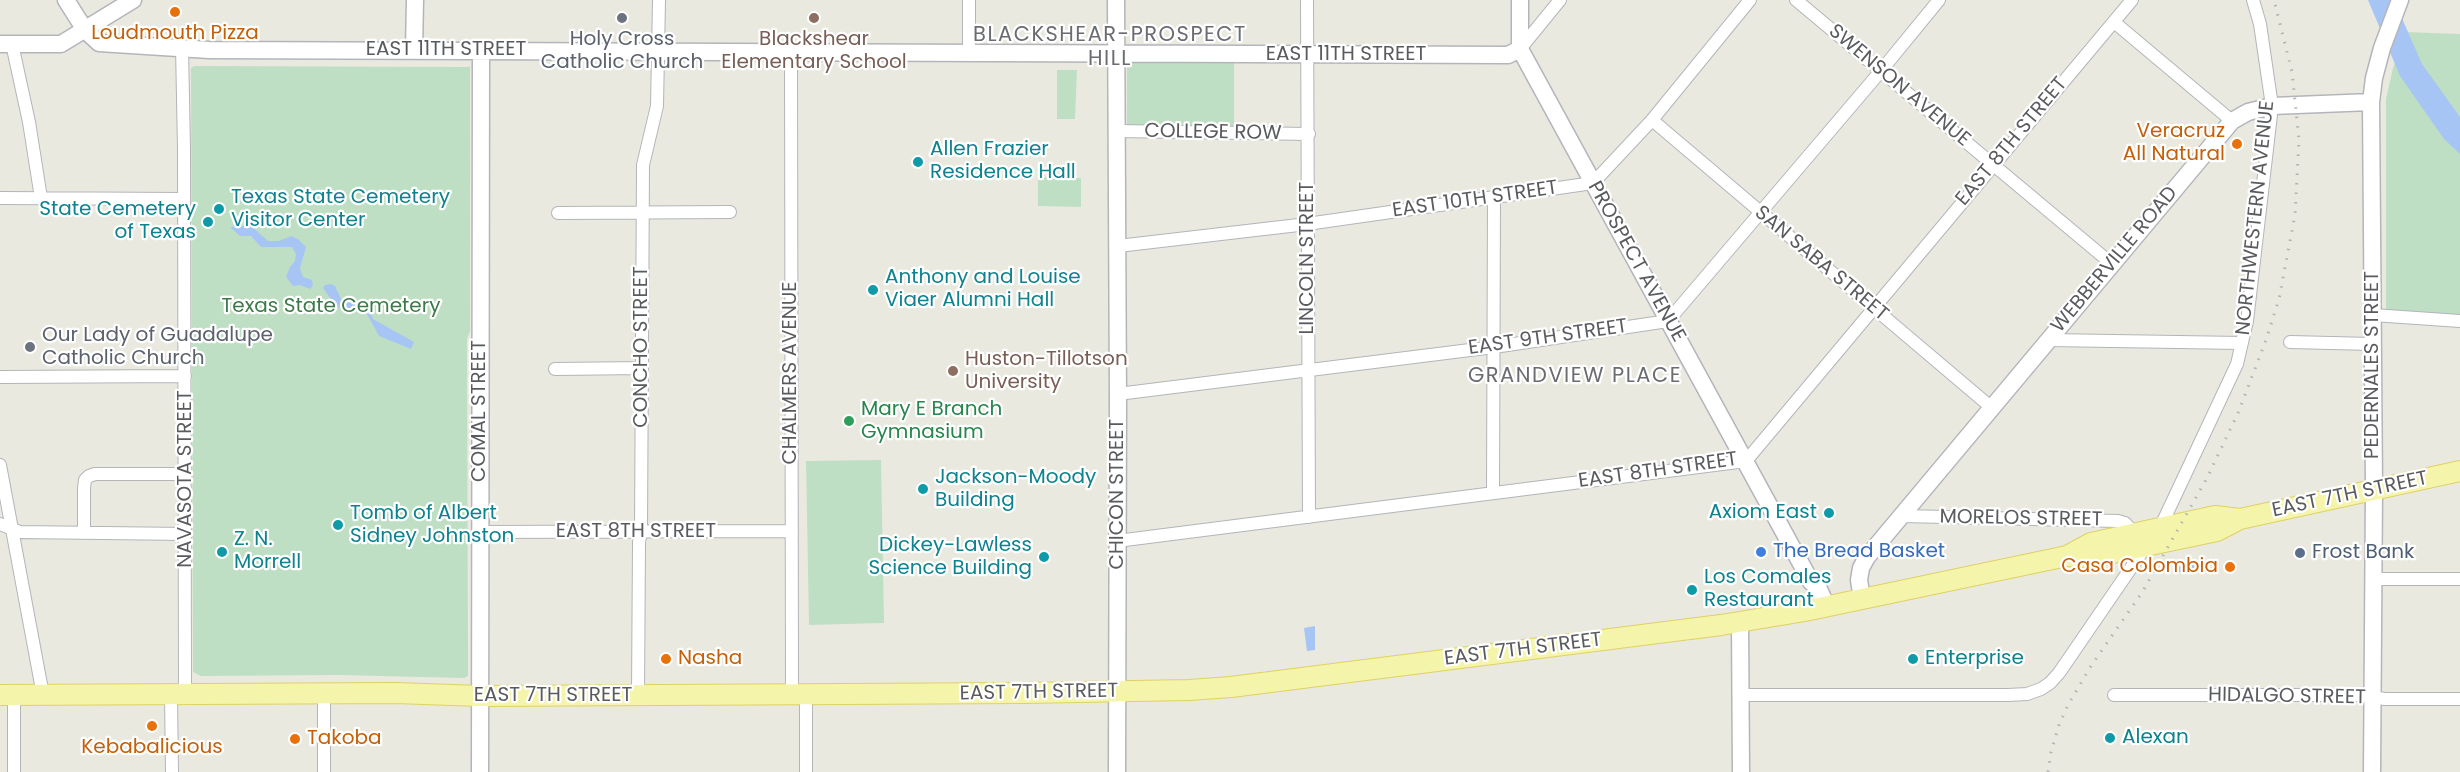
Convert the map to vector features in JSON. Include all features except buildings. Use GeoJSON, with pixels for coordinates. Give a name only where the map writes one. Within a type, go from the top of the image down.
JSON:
{"type":"FeatureCollection","features":[{"type":"Feature","properties":{"kind":"main road","name":"EAST 7TH STREET"},"geometry":{"type":"LineString","coordinates":[[2140,540],[2217,531],[2240,519],[2460,471]]}},
{"type":"Feature","properties":{"kind":"main road","name":"EAST 7TH STREET"},"geometry":{"type":"LineString","coordinates":[[7,695],[480,696],[1116,692],[1231,687],[1740,622],[1827,607],[2067,556],[2093,557],[2140,540],[2160,528],[2215,516],[2240,519]]}},
{"type":"Feature","properties":{"kind":"street"},"geometry":{"type":"LineString","coordinates":[[66,0],[85,30]]}},
{"type":"Feature","properties":{"kind":"street"},"geometry":{"type":"LineString","coordinates":[[41,198],[29,122],[6,44],[61,44],[133,0]]}},
{"type":"Feature","properties":{"kind":"street"},"geometry":{"type":"LineString","coordinates":[[414,50],[415,0]]}},
{"type":"Feature","properties":{"kind":"street","name":"CONCHO STREET"},"geometry":{"type":"LineString","coordinates":[[638,695],[639,542],[642,532],[643,165],[646,144],[657,106],[659,0]]}},
{"type":"Feature","properties":{"kind":"street"},"geometry":{"type":"LineString","coordinates":[[969,0],[969,53]]}},
{"type":"Feature","properties":{"kind":"street","name":"CHICON STREET"},"geometry":{"type":"LineString","coordinates":[[1116,0],[1117,772]]}},
{"type":"Feature","properties":{"kind":"street","name":"LINCOLN STREET"},"geometry":{"type":"LineString","coordinates":[[1307,0],[1309,517]]}},
{"type":"Feature","properties":{"kind":"street","name":"PROSPECT AVENUE"},"geometry":{"type":"LineString","coordinates":[[1520,0],[1520,49],[1811,582],[1818,586],[1827,607]]}},
{"type":"Feature","properties":{"kind":"street"},"geometry":{"type":"LineString","coordinates":[[1520,49],[1560,0]]}},
{"type":"Feature","properties":{"kind":"street"},"geometry":{"type":"LineString","coordinates":[[1593,183],[1652,120],[1750,0]]}},
{"type":"Feature","properties":{"kind":"street","name":"SWENSON AVENUE"},"geometry":{"type":"LineString","coordinates":[[1796,0],[2112,264]]}},
{"type":"Feature","properties":{"kind":"street"},"geometry":{"type":"LineString","coordinates":[[1668,321],[1939,0]]}},
{"type":"Feature","properties":{"kind":"street","name":"EAST 8TH STREET"},"geometry":{"type":"LineString","coordinates":[[1117,541],[1746,461],[2132,0]]}},
{"type":"Feature","properties":{"kind":"street","name":"NORTHWESTERN AVENUE"},"geometry":{"type":"LineString","coordinates":[[2160,528],[2237,364],[2247,321],[2272,106],[2260,24],[2253,0]]}},
{"type":"Feature","properties":{"kind":"street"},"geometry":{"type":"LineString","coordinates":[[2371,102],[2374,78],[2400,0]]}},
{"type":"Feature","properties":{"kind":"street"},"geometry":{"type":"LineString","coordinates":[[2114,22],[2232,121]]}},
{"type":"Feature","properties":{"kind":"street","name":"EAST 11TH STREET"},"geometry":{"type":"LineString","coordinates":[[85,30],[95,41],[105,45],[209,50],[1508,55],[1520,49]]}},
{"type":"Feature","properties":{"kind":"street","name":"NAVASOTA STREET"},"geometry":{"type":"LineString","coordinates":[[172,772],[186,534],[182,47]]}},
{"type":"Feature","properties":{"kind":"street","name":"COMAL STREET"},"geometry":{"type":"LineString","coordinates":[[480,772],[481,50]]}},
{"type":"Feature","properties":{"kind":"street","name":"CHALMERS AVENUE"},"geometry":{"type":"LineString","coordinates":[[791,52],[792,531],[799,694],[806,772]]}},
{"type":"Feature","properties":{"kind":"street","name":"WEBBERVILLE ROAD"},"geometry":{"type":"LineString","coordinates":[[1862,599],[1859,580],[1861,568],[1867,557],[2232,121],[2248,112],[2272,106],[2371,102]]}},
{"type":"Feature","properties":{"kind":"street","name":"PEDERNALES STREET"},"geometry":{"type":"LineString","coordinates":[[2371,102],[2374,489],[2372,772]]}},
{"type":"Feature","properties":{"kind":"street","name":"SAN SABA STREET"},"geometry":{"type":"LineString","coordinates":[[1652,120],[1992,408]]}},
{"type":"Feature","properties":{"kind":"street","name":"COLLEGE ROW"},"geometry":{"type":"LineString","coordinates":[[1117,131],[1309,134]]}},
{"type":"Feature","properties":{"kind":"street","name":"EAST 10TH STREET"},"geometry":{"type":"LineString","coordinates":[[1118,246],[1307,224],[1593,183]]}},
{"type":"Feature","properties":{"kind":"street"},"geometry":{"type":"LineString","coordinates":[[0,198],[184,199]]}},
{"type":"Feature","properties":{"kind":"street"},"geometry":{"type":"LineString","coordinates":[[1493,492],[1494,198]]}},
{"type":"Feature","properties":{"kind":"street"},"geometry":{"type":"LineString","coordinates":[[558,213],[730,212]]}},
{"type":"Feature","properties":{"kind":"street"},"geometry":{"type":"LineString","coordinates":[[2373,315],[2460,321]]}},
{"type":"Feature","properties":{"kind":"street","name":"EAST 9TH STREET"},"geometry":{"type":"LineString","coordinates":[[1118,394],[1308,371],[1668,321]]}},
{"type":"Feature","properties":{"kind":"street"},"geometry":{"type":"LineString","coordinates":[[2048,340],[2242,343]]}},
{"type":"Feature","properties":{"kind":"street"},"geometry":{"type":"LineString","coordinates":[[2290,342],[2372,344]]}},
{"type":"Feature","properties":{"kind":"street"},"geometry":{"type":"LineString","coordinates":[[555,369],[642,368]]}},
{"type":"Feature","properties":{"kind":"street"},"geometry":{"type":"LineString","coordinates":[[0,377],[185,376]]}},
{"type":"Feature","properties":{"kind":"street"},"geometry":{"type":"LineString","coordinates":[[0,465],[5,525],[43,695]]}},
{"type":"Feature","properties":{"kind":"street"},"geometry":{"type":"LineString","coordinates":[[84,533],[84,488],[89,476],[95,474],[186,474]]}},
{"type":"Feature","properties":{"kind":"street","name":"MORELOS STREET"},"geometry":{"type":"LineString","coordinates":[[1902,516],[2118,521],[2125,523],[2140,540]]}},
{"type":"Feature","properties":{"kind":"street"},"geometry":{"type":"LineString","coordinates":[[5,525],[20,532],[186,534]]}},
{"type":"Feature","properties":{"kind":"street","name":"EAST 8TH STREET"},"geometry":{"type":"LineString","coordinates":[[480,532],[792,531]]}},
{"type":"Feature","properties":{"kind":"street"},"geometry":{"type":"LineString","coordinates":[[1740,695],[2008,695],[2027,694],[2041,689],[2059,673],[2140,540]]}},
{"type":"Feature","properties":{"kind":"street"},"geometry":{"type":"LineString","coordinates":[[2372,579],[2460,579]]}},
{"type":"Feature","properties":{"kind":"street"},"geometry":{"type":"LineString","coordinates":[[1805,611],[1811,582]]}},
{"type":"Feature","properties":{"kind":"street"},"geometry":{"type":"LineString","coordinates":[[1740,622],[1741,772]]}},
{"type":"Feature","properties":{"kind":"street"},"geometry":{"type":"LineString","coordinates":[[324,694],[324,772]]}},
{"type":"Feature","properties":{"kind":"street"},"geometry":{"type":"LineString","coordinates":[[7,695],[14,772]]}},
{"type":"Feature","properties":{"kind":"street","name":"HIDALGO STREET"},"geometry":{"type":"LineString","coordinates":[[2114,695],[2357,695],[2371,698],[2460,699]]}},
{"type":"Feature","properties":{"kind":"green space"},"geometry":{"type":"Polygon","coordinates":[[[2406,32],[2460,34],[2460,315],[2386,311],[2386,99],[2393,68],[2406,32]]]}},
{"type":"Feature","properties":{"kind":"green space"},"geometry":{"type":"Polygon","coordinates":[[[1127,62],[1234,62],[1234,127],[1127,127],[1127,62]]]}},
{"type":"Feature","properties":{"kind":"green space","name":"Texas State Cemetery"},"geometry":{"type":"Polygon","coordinates":[[[194,66],[470,67],[470,331],[467,339],[468,676],[464,678],[339,675],[201,676],[193,672],[191,68],[194,66]]]}},
{"type":"Feature","properties":{"kind":"green space"},"geometry":{"type":"Polygon","coordinates":[[[1057,70],[1077,70],[1075,119],[1057,119],[1057,70]]]}},
{"type":"Feature","properties":{"kind":"green space"},"geometry":{"type":"Polygon","coordinates":[[[1038,177],[1081,178],[1081,207],[1038,206],[1038,177]]]}},
{"type":"Feature","properties":{"kind":"green space"},"geometry":{"type":"Polygon","coordinates":[[[881,460],[884,623],[809,625],[806,461],[881,460]]]}},
{"type":"Feature","properties":{"kind":"water"},"geometry":{"type":"Polygon","coordinates":[[[2368,0],[2394,0],[2422,64],[2460,117],[2460,154],[2444,139],[2400,76],[2368,0]]]}},
{"type":"Feature","properties":{"kind":"water"},"geometry":{"type":"Polygon","coordinates":[[[250,225],[268,241],[278,241],[292,236],[306,247],[300,268],[303,277],[312,280],[313,285],[310,289],[300,285],[293,286],[286,277],[295,261],[296,254],[292,247],[261,247],[251,236],[240,236],[230,227],[250,225]]]}},
{"type":"Feature","properties":{"kind":"water"},"geometry":{"type":"Polygon","coordinates":[[[331,284],[335,286],[341,299],[350,303],[367,303],[373,319],[414,342],[411,349],[379,336],[367,314],[358,310],[344,310],[336,306],[323,288],[331,284]]]}},
{"type":"Feature","properties":{"kind":"water"},"geometry":{"type":"Polygon","coordinates":[[[2199,563],[2199,572],[2173,572],[2177,567],[2199,563]]]}},
{"type":"Feature","properties":{"kind":"water"},"geometry":{"type":"Polygon","coordinates":[[[1315,626],[1315,650],[1307,651],[1304,628],[1315,626]]]}},
{"type":"Feature","properties":{"kind":"railway"},"geometry":{"type":"LineString","coordinates":[[2048,772],[2059,725],[2068,705],[2091,666],[2143,591],[2207,478],[2238,413],[2279,299],[2295,215],[2299,140],[2292,72],[2274,0]]}},
{"type":"Feature","properties":{"kind":"place","name":"Loudmouth Pizza"},"geometry":{"type":"Point","coordinates":[175,12]}},
{"type":"Feature","properties":{"kind":"place","name":"Holy Cross Catholic Church"},"geometry":{"type":"Point","coordinates":[622,18]}},
{"type":"Feature","properties":{"kind":"place","name":"Blackshear Elementary School"},"geometry":{"type":"Point","coordinates":[814,18]}},
{"type":"Feature","properties":{"kind":"place","name":"Veracruz All Natural"},"geometry":{"type":"Point","coordinates":[2237,144]}},
{"type":"Feature","properties":{"kind":"place","name":"Allen Frazier Residence Hall"},"geometry":{"type":"Point","coordinates":[918,162]}},
{"type":"Feature","properties":{"kind":"place","name":"Texas State Cemetery Visitor Center"},"geometry":{"type":"Point","coordinates":[219,209]}},
{"type":"Feature","properties":{"kind":"place","name":"State Cemetery of Texas"},"geometry":{"type":"Point","coordinates":[208,222]}},
{"type":"Feature","properties":{"kind":"place","name":"Anthony and Louise Viaer Alumni Hall"},"geometry":{"type":"Point","coordinates":[873,290]}},
{"type":"Feature","properties":{"kind":"place","name":"Our Lady of Guadalupe Catholic Church"},"geometry":{"type":"Point","coordinates":[30,347]}},
{"type":"Feature","properties":{"kind":"place","name":"Huston-Tillotson University"},"geometry":{"type":"Point","coordinates":[953,371]}},
{"type":"Feature","properties":{"kind":"place","name":"Mary E Branch Gymnasium"},"geometry":{"type":"Point","coordinates":[849,421]}},
{"type":"Feature","properties":{"kind":"place","name":"Jackson-Moody Building"},"geometry":{"type":"Point","coordinates":[923,489]}},
{"type":"Feature","properties":{"kind":"place","name":"Axiom East"},"geometry":{"type":"Point","coordinates":[1829,513]}},
{"type":"Feature","properties":{"kind":"place","name":"Tomb of Albert Sidney Johnston"},"geometry":{"type":"Point","coordinates":[338,525]}},
{"type":"Feature","properties":{"kind":"place","name":"Z. N. Morrell"},"geometry":{"type":"Point","coordinates":[222,552]}},
{"type":"Feature","properties":{"kind":"place","name":"The Bread Basket"},"geometry":{"type":"Point","coordinates":[1761,552]}},
{"type":"Feature","properties":{"kind":"place","name":"Frost Bank"},"geometry":{"type":"Point","coordinates":[2300,553]}},
{"type":"Feature","properties":{"kind":"place","name":"Dickey-Lawless Science Building"},"geometry":{"type":"Point","coordinates":[1044,557]}},
{"type":"Feature","properties":{"kind":"place","name":"Casa Colombia"},"geometry":{"type":"Point","coordinates":[2230,567]}},
{"type":"Feature","properties":{"kind":"place","name":"Los Comales Restaurant"},"geometry":{"type":"Point","coordinates":[1692,590]}},
{"type":"Feature","properties":{"kind":"place","name":"Nasha"},"geometry":{"type":"Point","coordinates":[666,659]}},
{"type":"Feature","properties":{"kind":"place","name":"Enterprise"},"geometry":{"type":"Point","coordinates":[1913,659]}},
{"type":"Feature","properties":{"kind":"place","name":"Kebabalicious"},"geometry":{"type":"Point","coordinates":[152,726]}},
{"type":"Feature","properties":{"kind":"place","name":"Alexan"},"geometry":{"type":"Point","coordinates":[2110,738]}},
{"type":"Feature","properties":{"kind":"place","name":"Takoba"},"geometry":{"type":"Point","coordinates":[295,739]}},
{"type":"Feature","properties":{"kind":"district","name":"BLACKSHEAR-PROSPECT HILL"},"geometry":{"type":"Point","coordinates":[1110,48]}},
{"type":"Feature","properties":{"kind":"district","name":"GRANDVIEW PLACE"},"geometry":{"type":"Point","coordinates":[1575,377]}}]}
